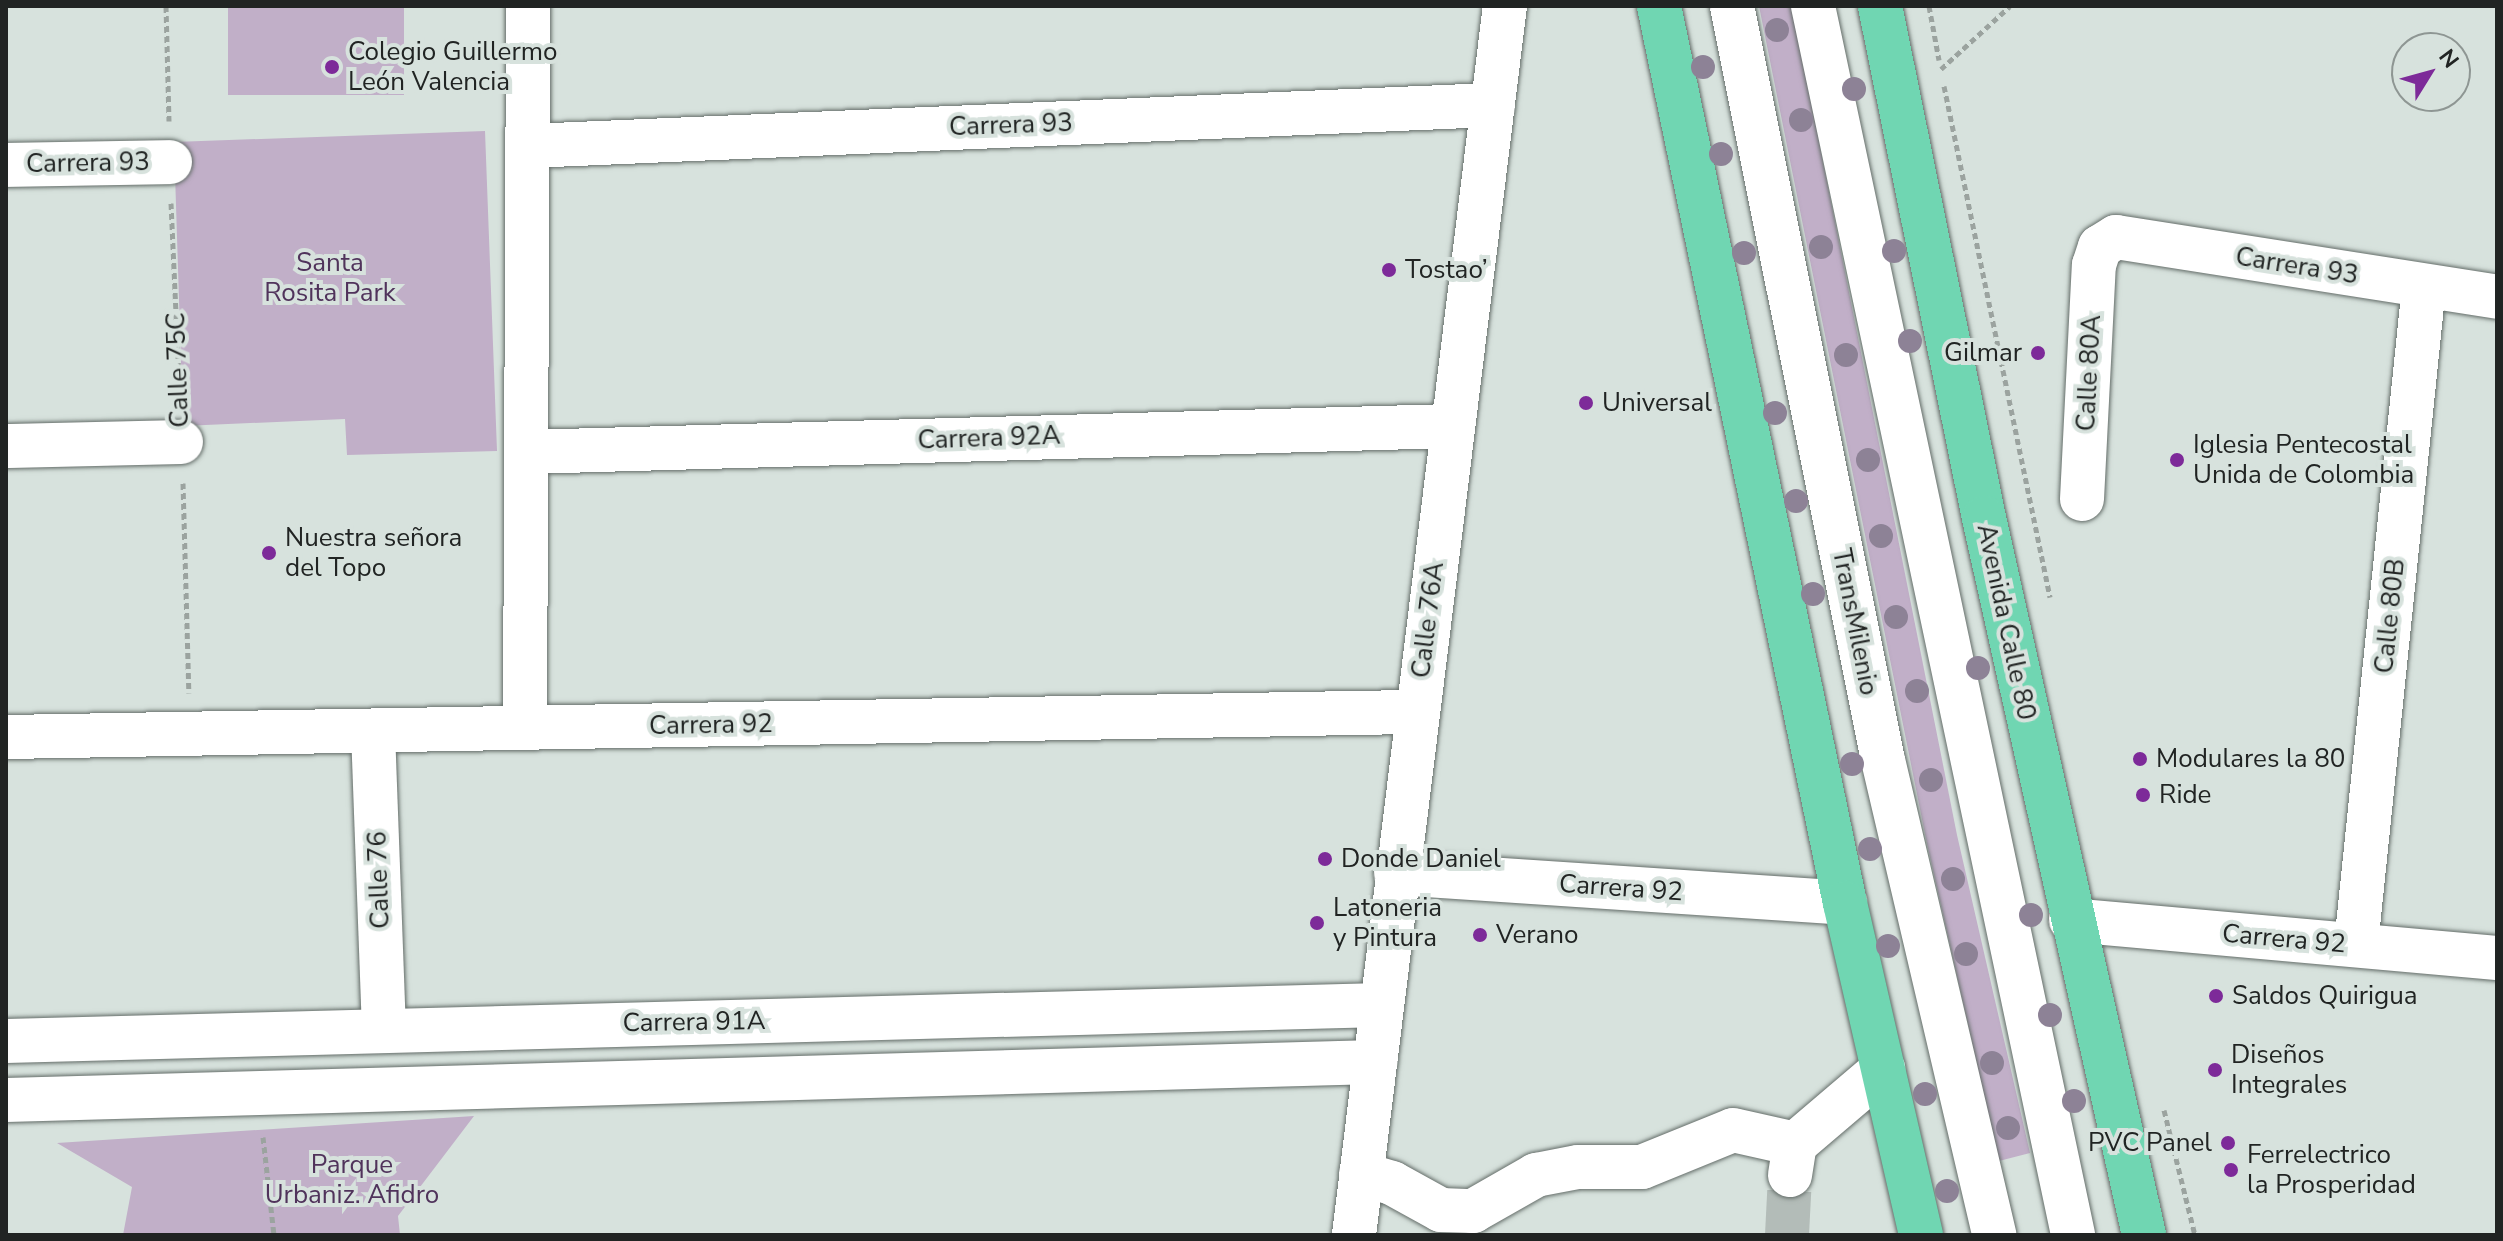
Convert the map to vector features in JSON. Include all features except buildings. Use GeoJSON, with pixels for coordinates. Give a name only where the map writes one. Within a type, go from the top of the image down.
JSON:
{"type":"FeatureCollection","features":[{"type":"Feature","properties":{"kind":"highway"},"geometry":{"type":"LineString","coordinates":[[1659,6],[1845,903],[1921,1235]]}},
{"type":"Feature","properties":{"kind":"highway","name":"Avenida Calle 80"},"geometry":{"type":"LineString","coordinates":[[1880,6],[1984,518],[2071,920],[2144,1235]]}},
{"type":"Feature","properties":{"kind":"street"},"geometry":{"type":"LineString","coordinates":[[525,728],[528,6]]}},
{"type":"Feature","properties":{"kind":"street","name":"Calle 76A"},"geometry":{"type":"LineString","coordinates":[[1354,1235],[1396,873],[1505,6]]}},
{"type":"Feature","properties":{"kind":"street","name":"TransMilenio"},"geometry":{"type":"LineString","coordinates":[[1732,6],[1883,760],[1994,1235]]}},
{"type":"Feature","properties":{"kind":"street"},"geometry":{"type":"LineString","coordinates":[[1813,6],[2073,1235]]}},
{"type":"Feature","properties":{"kind":"street","name":"Carrera 93"},"geometry":{"type":"LineString","coordinates":[[529,146],[1493,105]]}},
{"type":"Feature","properties":{"kind":"street","name":"Carrera 93"},"geometry":{"type":"LineString","coordinates":[[6,165],[170,162]]}},
{"type":"Feature","properties":{"kind":"street","name":"Carrera 93"},"geometry":{"type":"LineString","coordinates":[[2100,247],[2116,237],[2497,297]]}},
{"type":"Feature","properties":{"kind":"street","name":"Calle 80A"},"geometry":{"type":"LineString","coordinates":[[2082,499],[2094,265],[2100,247]]}},
{"type":"Feature","properties":{"kind":"street","name":"Calle 80B"},"geometry":{"type":"LineString","coordinates":[[2356,945],[2424,286]]}},
{"type":"Feature","properties":{"kind":"street","name":"Carrera 92A"},"geometry":{"type":"LineString","coordinates":[[526,452],[1453,426]]}},
{"type":"Feature","properties":{"kind":"street"},"geometry":{"type":"LineString","coordinates":[[6,446],[181,442]]}},
{"type":"Feature","properties":{"kind":"street","name":"Carrera 92"},"geometry":{"type":"LineString","coordinates":[[6,737],[1416,712]]}},
{"type":"Feature","properties":{"kind":"street","name":"Calle 76"},"geometry":{"type":"LineString","coordinates":[[373,731],[384,1030]]}},
{"type":"Feature","properties":{"kind":"street","name":"Carrera 92"},"geometry":{"type":"LineString","coordinates":[[1396,873],[1845,903]]}},
{"type":"Feature","properties":{"kind":"street","name":"Carrera 92"},"geometry":{"type":"LineString","coordinates":[[2071,920],[2497,958]]}},
{"type":"Feature","properties":{"kind":"street","name":"Carrera 91A"},"geometry":{"type":"LineString","coordinates":[[6,1041],[1382,1005]]}},
{"type":"Feature","properties":{"kind":"street"},"geometry":{"type":"LineString","coordinates":[[6,1100],[1375,1062]]}},
{"type":"Feature","properties":{"kind":"street"},"geometry":{"type":"LineString","coordinates":[[1361,1174],[1392,1183],[1441,1210],[1473,1211],[1536,1175],[1578,1167],[1642,1167],[1733,1130],[1793,1159],[1883,1069]]}},
{"type":"Feature","properties":{"kind":"path","name":"Calle 75C"},"geometry":{"type":"LineString","coordinates":[[166,6],[190,734]]}},
{"type":"Feature","properties":{"kind":"path"},"geometry":{"type":"LineString","coordinates":[[1929,6],[2051,601]]}},
{"type":"Feature","properties":{"kind":"path"},"geometry":{"type":"LineString","coordinates":[[1941,69],[2010,6]]}},
{"type":"Feature","properties":{"kind":"path"},"geometry":{"type":"LineString","coordinates":[[1984,518],[2082,499]]}},
{"type":"Feature","properties":{"kind":"path"},"geometry":{"type":"LineString","coordinates":[[2162,1102],[2195,1235]]}},
{"type":"Feature","properties":{"kind":"path"},"geometry":{"type":"LineString","coordinates":[[263,1133],[274,1235]]}},
{"type":"Feature","properties":{"kind":"green space"},"geometry":{"type":"Polygon","coordinates":[[[228,6],[404,6],[404,95],[228,95],[228,6]]]}},
{"type":"Feature","properties":{"kind":"green space"},"geometry":{"type":"Polygon","coordinates":[[[1759,6],[1792,6],[1957,835],[2030,1153],[1999,1161],[1927,844],[1759,6]]]}},
{"type":"Feature","properties":{"kind":"green space","name":"Santa Rosita Park"},"geometry":{"type":"Polygon","coordinates":[[[485,131],[497,451],[347,455],[345,419],[183,426],[174,142],[485,131]]]}},
{"type":"Feature","properties":{"kind":"green space","name":"Parque Urbaniz. Afidro"},"geometry":{"type":"Polygon","coordinates":[[[474,1116],[398,1216],[400,1235],[123,1235],[132,1187],[57,1143],[474,1116]]]}},
{"type":"Feature","properties":{"kind":"tunnel"},"geometry":{"type":"LineString","coordinates":[[1787,1235],[1790,1175]]}},
{"type":"Feature","properties":{"kind":"place","name":"Colegio Guillermo León Valencia"},"geometry":{"type":"Point","coordinates":[332,67]}},
{"type":"Feature","properties":{"kind":"place","name":"Tostao’"},"geometry":{"type":"Point","coordinates":[1389,270]}},
{"type":"Feature","properties":{"kind":"place","name":"Gilmar"},"geometry":{"type":"Point","coordinates":[2038,353]}},
{"type":"Feature","properties":{"kind":"place","name":"Universal"},"geometry":{"type":"Point","coordinates":[1586,403]}},
{"type":"Feature","properties":{"kind":"place","name":"Iglesia Pentecostal Unida de Colombia"},"geometry":{"type":"Point","coordinates":[2177,460]}},
{"type":"Feature","properties":{"kind":"place","name":"Nuestra señora del Topo"},"geometry":{"type":"Point","coordinates":[269,553]}},
{"type":"Feature","properties":{"kind":"place","name":"Modulares la 80"},"geometry":{"type":"Point","coordinates":[2140,759]}},
{"type":"Feature","properties":{"kind":"place","name":"Ride"},"geometry":{"type":"Point","coordinates":[2143,795]}},
{"type":"Feature","properties":{"kind":"place","name":"Donde Daniel"},"geometry":{"type":"Point","coordinates":[1325,859]}},
{"type":"Feature","properties":{"kind":"place","name":"Latoneria y Pintura"},"geometry":{"type":"Point","coordinates":[1317,923]}},
{"type":"Feature","properties":{"kind":"place","name":"Verano"},"geometry":{"type":"Point","coordinates":[1480,935]}},
{"type":"Feature","properties":{"kind":"place","name":"Saldos Quirigua"},"geometry":{"type":"Point","coordinates":[2216,996]}},
{"type":"Feature","properties":{"kind":"place","name":"Diseños Integrales"},"geometry":{"type":"Point","coordinates":[2215,1070]}},
{"type":"Feature","properties":{"kind":"place","name":"PVC Panel"},"geometry":{"type":"Point","coordinates":[2228,1143]}},
{"type":"Feature","properties":{"kind":"place","name":"Ferrelectrico la Prosperidad"},"geometry":{"type":"Point","coordinates":[2231,1170]}}]}
